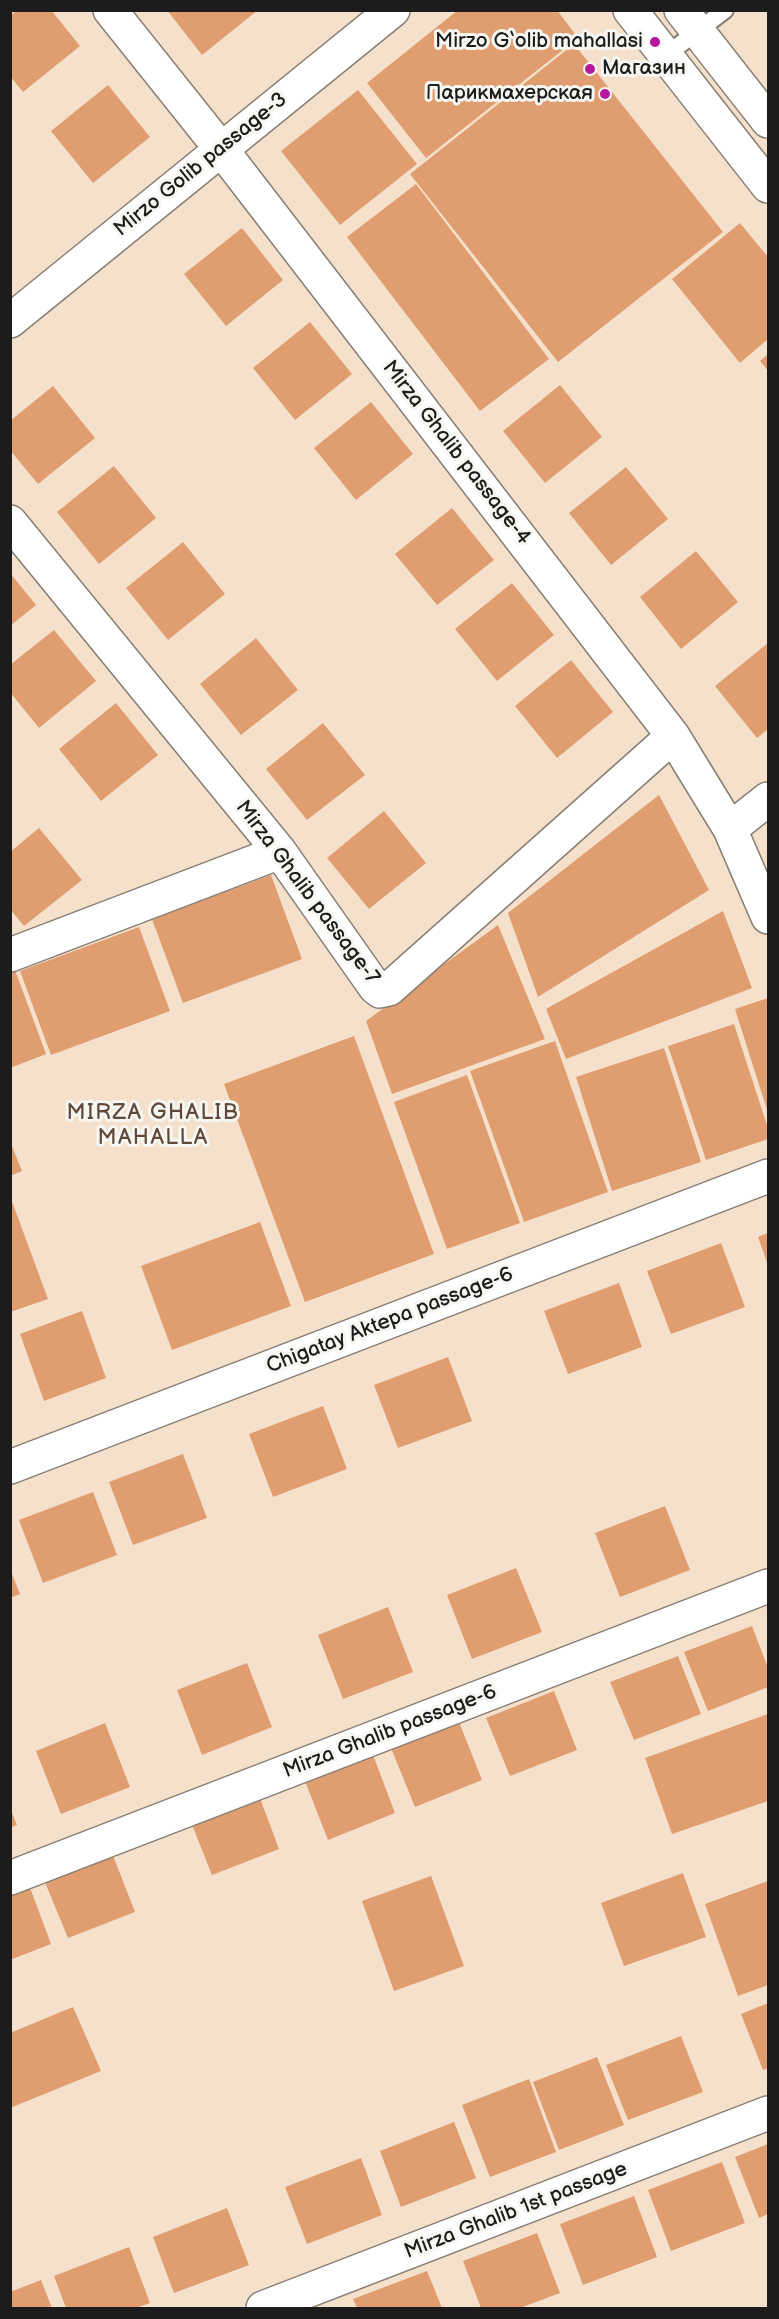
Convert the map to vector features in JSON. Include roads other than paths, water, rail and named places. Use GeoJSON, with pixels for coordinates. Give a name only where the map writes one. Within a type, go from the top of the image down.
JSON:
{"type":"FeatureCollection","features":[{"type":"Feature","properties":{"kind":"street","name":"Mirza Ghalib passage-4"},"geometry":{"type":"LineString","coordinates":[[110,10],[221,148],[674,736],[730,829],[768,917]]}},
{"type":"Feature","properties":{"kind":"street","name":"Mirzo Golib passage-3"},"geometry":{"type":"LineString","coordinates":[[10,321],[393,10]]}},
{"type":"Feature","properties":{"kind":"street"},"geometry":{"type":"LineString","coordinates":[[630,10],[768,186]]}},
{"type":"Feature","properties":{"kind":"street"},"geometry":{"type":"LineString","coordinates":[[689,21],[768,121]]}},
{"type":"Feature","properties":{"kind":"street","name":"Mirza Ghalib passage-7"},"geometry":{"type":"LineString","coordinates":[[10,522],[280,852],[380,991],[389,989],[674,736]]}},
{"type":"Feature","properties":{"kind":"street"},"geometry":{"type":"LineString","coordinates":[[730,829],[768,799]]}},
{"type":"Feature","properties":{"kind":"street"},"geometry":{"type":"LineString","coordinates":[[10,956],[280,852]]}},
{"type":"Feature","properties":{"kind":"street","name":"Chigatay Aktepa passage-6"},"geometry":{"type":"LineString","coordinates":[[10,1467],[768,1176]]}},
{"type":"Feature","properties":{"kind":"street","name":"Mirza Ghalib passage-6"},"geometry":{"type":"LineString","coordinates":[[10,1878],[768,1586]]}},
{"type":"Feature","properties":{"kind":"street","name":"Mirza Ghalib 1st passage"},"geometry":{"type":"LineString","coordinates":[[263,2308],[768,2113]]}},
{"type":"Feature","properties":{"kind":"lane"},"geometry":{"type":"LineString","coordinates":[[665,56],[689,21],[725,10]]}},
{"type":"Feature","properties":{"kind":"place","name":"Mirzo G‘olib mahallasi"},"geometry":{"type":"Point","coordinates":[655,42]}},
{"type":"Feature","properties":{"kind":"place","name":"Магазин"},"geometry":{"type":"Point","coordinates":[590,69]}},
{"type":"Feature","properties":{"kind":"place","name":"Парикмахерская"},"geometry":{"type":"Point","coordinates":[605,94]}},
{"type":"Feature","properties":{"kind":"district","name":"MIRZA GHALIB MAHALLA"},"geometry":{"type":"Point","coordinates":[153,1126]}}]}
